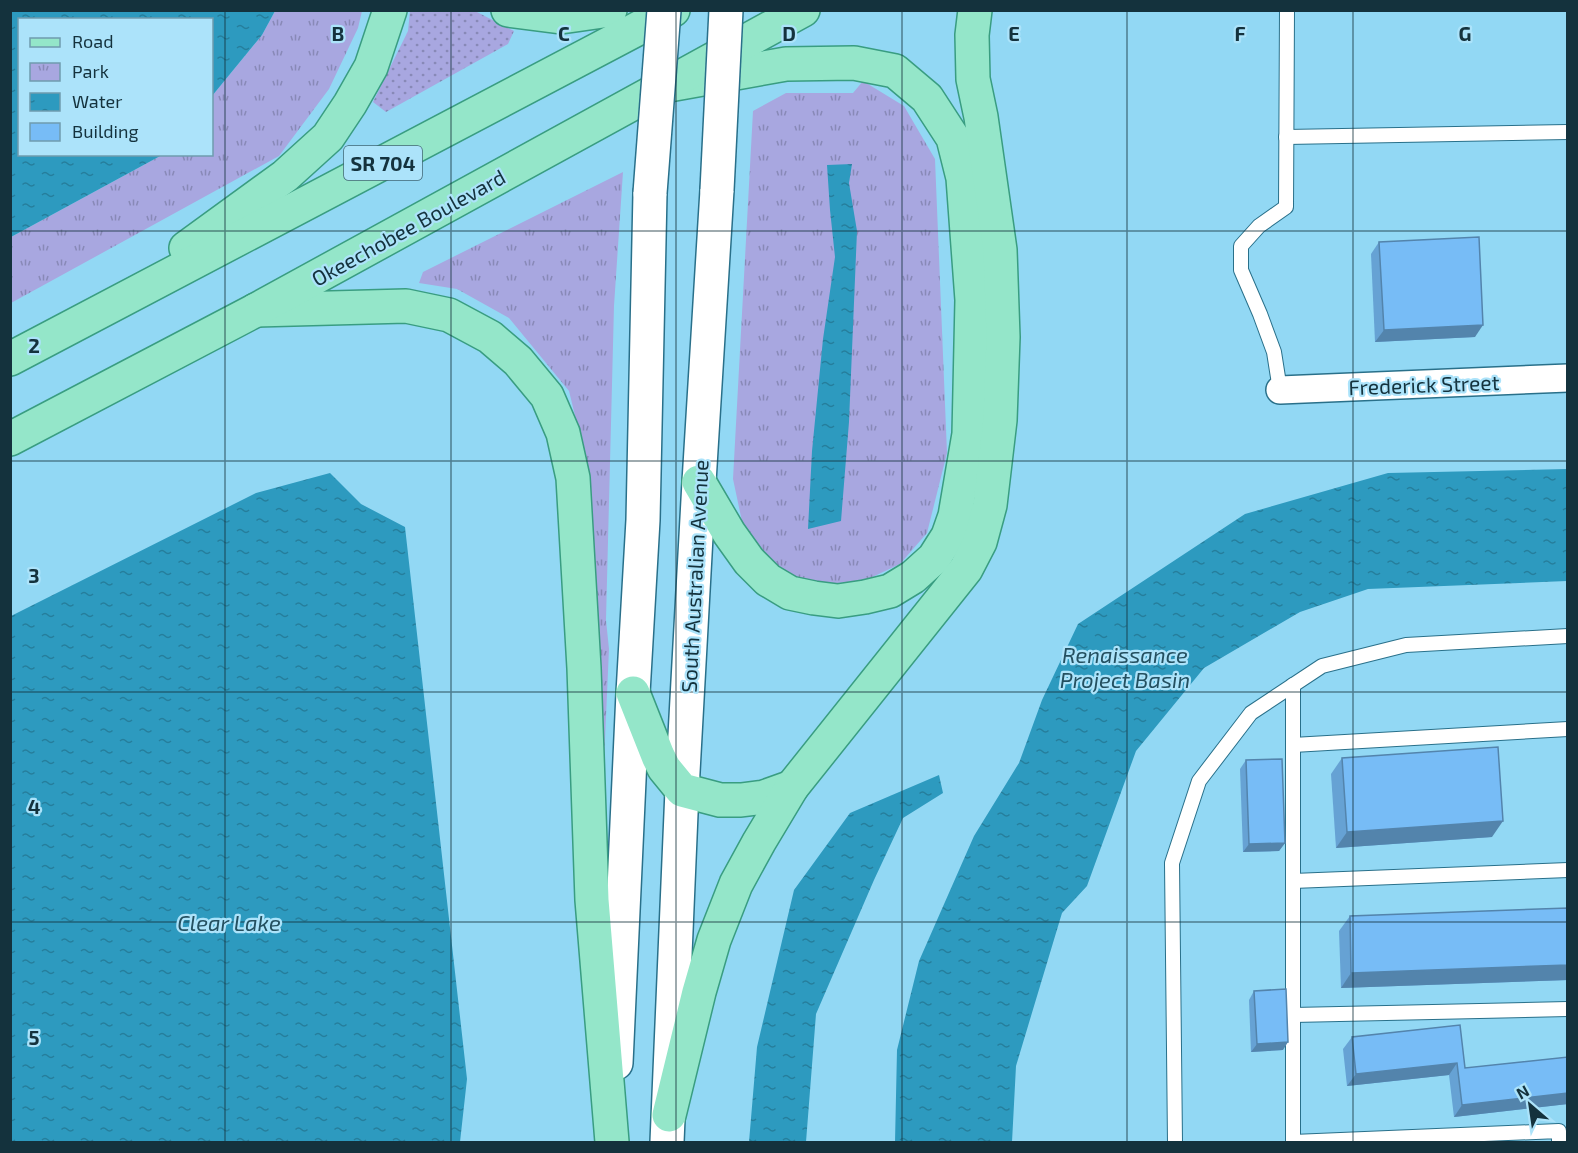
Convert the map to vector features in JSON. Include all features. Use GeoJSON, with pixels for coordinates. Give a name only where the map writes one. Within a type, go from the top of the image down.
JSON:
{"type":"FeatureCollection","features":[{"type":"Feature","properties":{"kind":"main road"},"geometry":{"type":"LineString","coordinates":[[93,316],[285,176],[328,136],[371,67],[390,10]]}},
{"type":"Feature","properties":{"kind":"main road"},"geometry":{"type":"LineString","coordinates":[[508,10],[561,17],[610,10]]}},
{"type":"Feature","properties":{"kind":"main road"},"geometry":{"type":"LineString","coordinates":[[613,1143],[643,520],[650,193],[664,10]]}},
{"type":"Feature","properties":{"kind":"main road","name":"SR 704"},"geometry":{"type":"LineString","coordinates":[[10,359],[673,10]]}},
{"type":"Feature","properties":{"kind":"main road","name":"South Australian Avenue"},"geometry":{"type":"LineString","coordinates":[[668,1129],[682,790],[726,10]]}},
{"type":"Feature","properties":{"kind":"main road","name":"Okeechobee Boulevard"},"geometry":{"type":"LineString","coordinates":[[10,439],[256,309],[803,10]]}},
{"type":"Feature","properties":{"kind":"main road"},"geometry":{"type":"LineString","coordinates":[[668,1129],[699,992],[714,940],[736,884],[792,787],[966,569],[980,543],[990,505],[1000,420],[1002,337],[1000,250],[981,117],[973,79],[972,35],[975,10]]}},
{"type":"Feature","properties":{"kind":"main road"},"geometry":{"type":"LineString","coordinates":[[669,85],[786,64],[854,63],[895,71],[927,98],[934,108],[953,138],[963,178],[972,300],[969,434],[955,516],[948,536],[934,558],[913,577],[890,591],[838,601],[790,593],[768,580],[748,561],[699,482]]}},
{"type":"Feature","properties":{"kind":"main road"},"geometry":{"type":"LineString","coordinates":[[256,309],[406,306],[449,315],[490,337],[518,361],[547,396],[563,433],[573,478],[584,668],[592,900],[613,1143]]}},
{"type":"Feature","properties":{"kind":"main road"},"geometry":{"type":"LineString","coordinates":[[633,693],[664,768],[682,790],[720,800],[741,800],[764,797],[792,787]]}},
{"type":"Feature","properties":{"kind":"street","name":"Frederick Street"},"geometry":{"type":"LineString","coordinates":[[1280,390],[1568,378]]}},
{"type":"Feature","properties":{"kind":"lane"},"geometry":{"type":"LineString","coordinates":[[1280,390],[1274,352],[1241,270],[1241,246],[1259,226],[1286,207],[1287,10]]}},
{"type":"Feature","properties":{"kind":"lane"},"geometry":{"type":"LineString","coordinates":[[1286,137],[1568,132]]}},
{"type":"Feature","properties":{"kind":"lane"},"geometry":{"type":"LineString","coordinates":[[1175,1143],[1172,863],[1198,781],[1251,713],[1322,666],[1406,645],[1568,636]]}},
{"type":"Feature","properties":{"kind":"lane"},"geometry":{"type":"LineString","coordinates":[[1293,686],[1293,1142],[1559,1131],[1559,1143]]}},
{"type":"Feature","properties":{"kind":"lane"},"geometry":{"type":"LineString","coordinates":[[1293,745],[1568,729]]}},
{"type":"Feature","properties":{"kind":"lane"},"geometry":{"type":"LineString","coordinates":[[1293,881],[1568,870]]}},
{"type":"Feature","properties":{"kind":"lane"},"geometry":{"type":"LineString","coordinates":[[1293,1016],[1568,1009]]}},
{"type":"Feature","properties":{"kind":"green space"},"geometry":{"type":"Polygon","coordinates":[[[275,11],[362,11],[358,28],[329,89],[279,156],[11,303],[11,237],[160,156],[213,156],[213,95],[262,35],[275,11]]]}},
{"type":"Feature","properties":{"kind":"green space"},"geometry":{"type":"Polygon","coordinates":[[[410,11],[475,11],[514,31],[508,44],[386,112],[373,102],[408,31],[410,11]]]}},
{"type":"Feature","properties":{"kind":"green space"},"geometry":{"type":"Polygon","coordinates":[[[863,81],[904,106],[935,159],[947,453],[927,533],[900,564],[866,580],[819,585],[780,572],[744,531],[733,479],[753,111],[786,93],[853,93],[863,81]]]}},
{"type":"Feature","properties":{"kind":"green space"},"geometry":{"type":"Polygon","coordinates":[[[623,172],[614,306],[606,620],[609,649],[604,762],[590,477],[569,391],[509,318],[457,289],[419,283],[423,272],[623,172]]]}},
{"type":"Feature","properties":{"kind":"water"},"geometry":{"type":"Polygon","coordinates":[[[11,10],[275,10],[262,35],[213,95],[213,18],[18,18],[18,156],[160,156],[11,237],[11,10]]]}},
{"type":"Feature","properties":{"kind":"water"},"geometry":{"type":"Polygon","coordinates":[[[852,164],[849,183],[857,231],[849,422],[841,521],[808,529],[812,451],[823,339],[835,257],[827,165],[852,164]]]}},
{"type":"Feature","properties":{"kind":"water","name":"Renaissance Project Basin"},"geometry":{"type":"Polygon","coordinates":[[[1567,469],[1567,581],[1368,589],[1300,612],[1204,668],[1136,751],[1087,886],[1062,913],[1016,1066],[1012,1142],[895,1142],[897,1050],[919,961],[974,836],[1019,763],[1042,700],[1078,624],[1245,514],[1388,473],[1567,469]]]}},
{"type":"Feature","properties":{"kind":"water","name":"Clear Lake"},"geometry":{"type":"Polygon","coordinates":[[[330,473],[361,504],[405,527],[467,1079],[460,1142],[11,1142],[11,616],[256,493],[330,473]]]}},
{"type":"Feature","properties":{"kind":"water"},"geometry":{"type":"Polygon","coordinates":[[[939,775],[943,793],[903,818],[816,1014],[806,1142],[749,1142],[757,1047],[794,890],[850,813],[939,775]]]}},
{"type":"Feature","properties":{"kind":"building"},"geometry":{"type":"Polygon","coordinates":[[[1479,237],[1483,325],[1384,330],[1379,242],[1479,237]]]}},
{"type":"Feature","properties":{"kind":"building"},"geometry":{"type":"Polygon","coordinates":[[[1498,747],[1503,821],[1347,832],[1342,758],[1498,747]]]}},
{"type":"Feature","properties":{"kind":"building"},"geometry":{"type":"Polygon","coordinates":[[[1282,759],[1285,843],[1249,844],[1246,760],[1282,759]]]}},
{"type":"Feature","properties":{"kind":"building"},"geometry":{"type":"Polygon","coordinates":[[[1568,908],[1568,965],[1351,973],[1350,916],[1568,908]]]}},
{"type":"Feature","properties":{"kind":"building"},"geometry":{"type":"Polygon","coordinates":[[[1286,989],[1288,1042],[1257,1044],[1254,991],[1286,989]]]}},
{"type":"Feature","properties":{"kind":"building"},"geometry":{"type":"Polygon","coordinates":[[[1460,1025],[1465,1068],[1568,1057],[1568,1093],[1462,1105],[1457,1063],[1356,1074],[1352,1037],[1460,1025]]]}}]}
